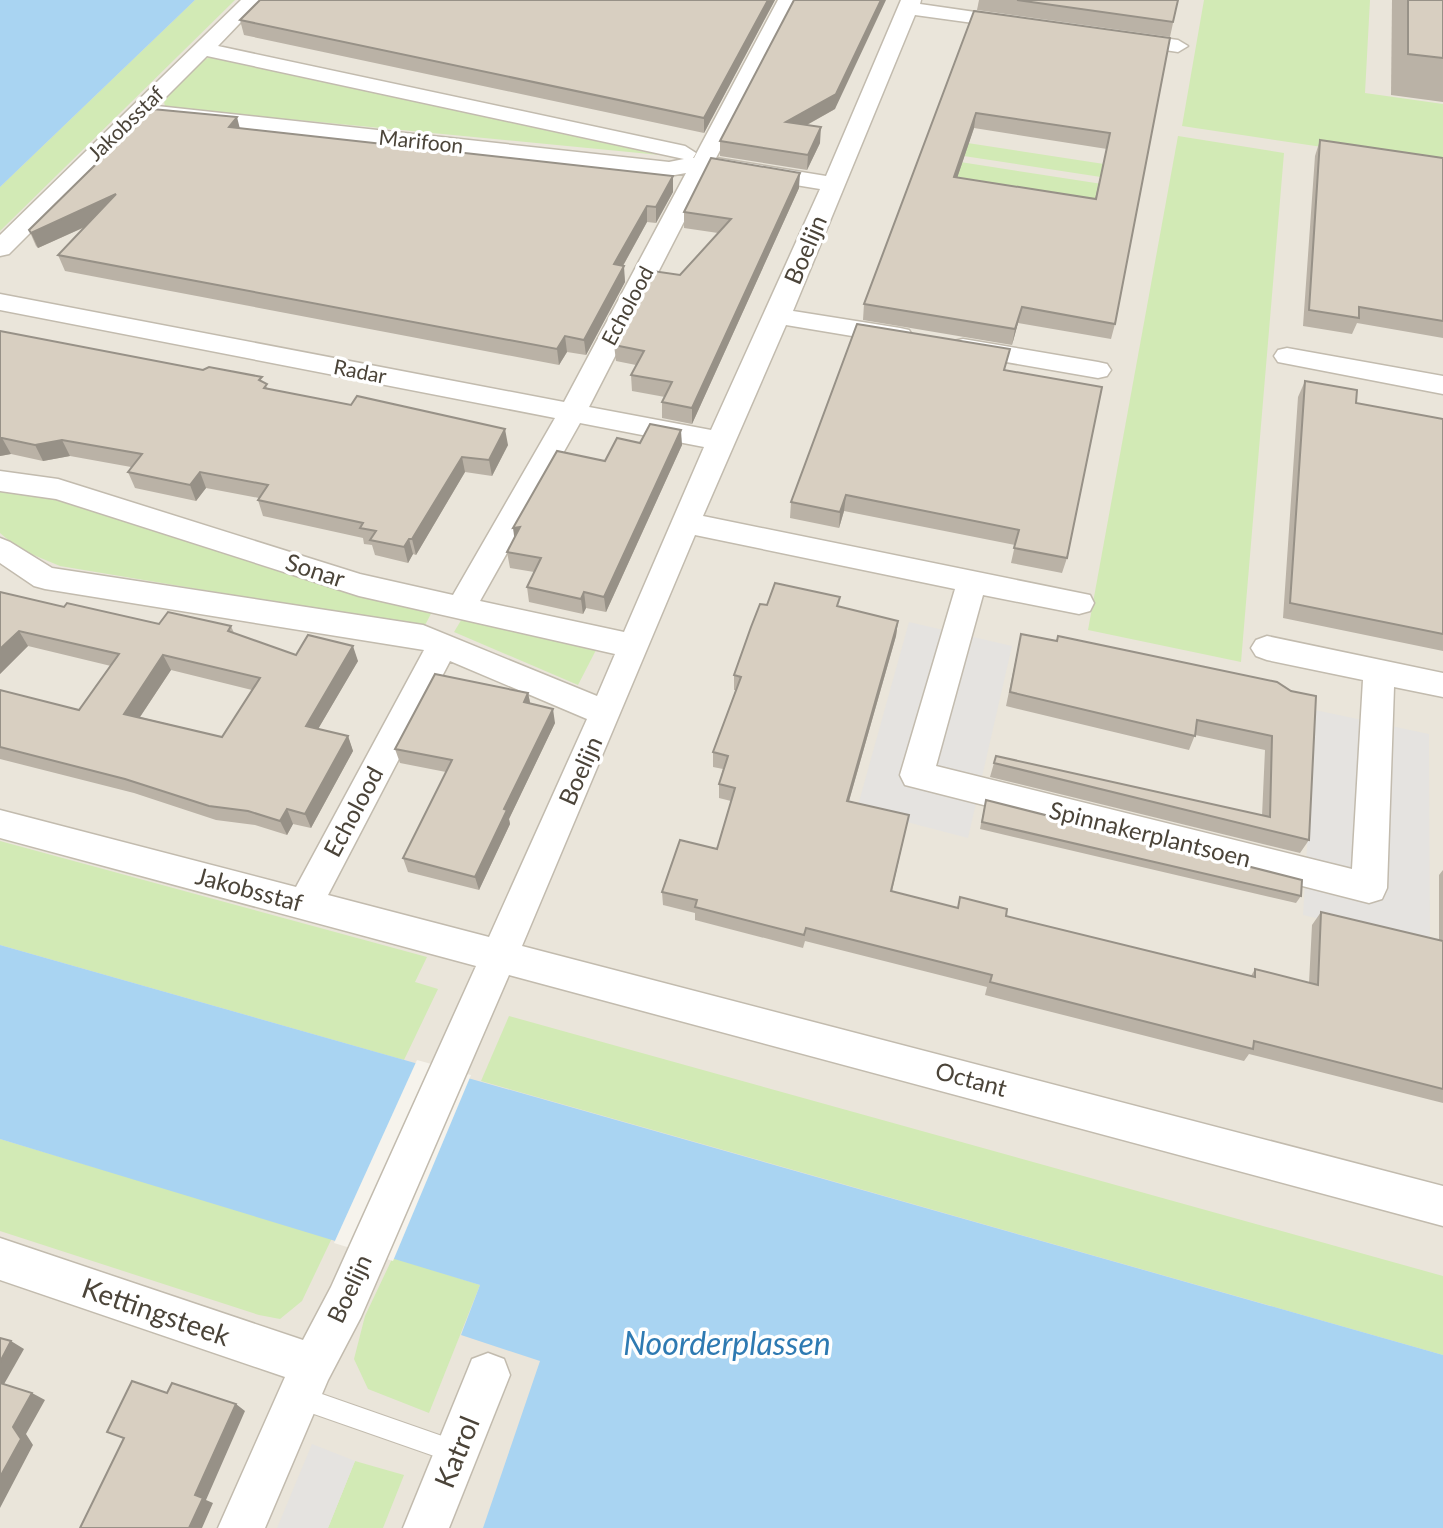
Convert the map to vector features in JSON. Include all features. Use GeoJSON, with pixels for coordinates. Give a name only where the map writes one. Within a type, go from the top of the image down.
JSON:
{"type":"FeatureCollection","features":[{"type":"Feature","properties":{"kind":"street","name":"Jakobsstaf"},"geometry":{"type":"LineString","coordinates":[[0,249],[252,0]]}},
{"type":"Feature","properties":{"kind":"street","name":"Echolood"},"geometry":{"type":"LineString","coordinates":[[461,608],[572,413],[788,0]]}},
{"type":"Feature","properties":{"kind":"street","name":"Boelijn"},"geometry":{"type":"LineString","coordinates":[[242,1528],[306,1382],[346,1302],[606,713],[720,441],[778,316],[910,4],[1031,25]]}},
{"type":"Feature","properties":{"kind":"street"},"geometry":{"type":"LineString","coordinates":[[1112,37],[1178,46]]}},
{"type":"Feature","properties":{"kind":"street","name":"Marifoon"},"geometry":{"type":"LineString","coordinates":[[204,49],[681,151],[702,163]]}},
{"type":"Feature","properties":{"kind":"street","name":"Marifoon"},"geometry":{"type":"LineString","coordinates":[[139,111],[669,169],[702,163],[834,184]]}},
{"type":"Feature","properties":{"kind":"street","name":"Radar"},"geometry":{"type":"LineString","coordinates":[[0,302],[720,441]]}},
{"type":"Feature","properties":{"kind":"street"},"geometry":{"type":"LineString","coordinates":[[778,316],[1098,370]]}},
{"type":"Feature","properties":{"kind":"street"},"geometry":{"type":"LineString","coordinates":[[1287,356],[1443,385]]}},
{"type":"Feature","properties":{"kind":"street","name":"Sonar"},"geometry":{"type":"LineString","coordinates":[[0,481],[58,489],[359,585],[634,646]]}},
{"type":"Feature","properties":{"kind":"street"},"geometry":{"type":"LineString","coordinates":[[687,523],[1079,603]]}},
{"type":"Feature","properties":{"kind":"street","name":"Sonar"},"geometry":{"type":"LineString","coordinates":[[0,549],[45,578],[368,626],[423,637],[606,713]]}},
{"type":"Feature","properties":{"kind":"street","name":"Spinnakerplantsoen"},"geometry":{"type":"LineString","coordinates":[[972,581],[917,775],[1369,888],[1379,672]]}},
{"type":"Feature","properties":{"kind":"street","name":"Echolood"},"geometry":{"type":"LineString","coordinates":[[305,905],[443,645]]}},
{"type":"Feature","properties":{"kind":"street"},"geometry":{"type":"LineString","coordinates":[[1267,648],[1443,685]]}},
{"type":"Feature","properties":{"kind":"street","name":"Jakobsstaf"},"geometry":{"type":"LineString","coordinates":[[0,824],[498,958]]}},
{"type":"Feature","properties":{"kind":"street","name":"Octant"},"geometry":{"type":"LineString","coordinates":[[498,958],[560,970],[1443,1206]]}},
{"type":"Feature","properties":{"kind":"street","name":"Kettingsteek"},"geometry":{"type":"LineString","coordinates":[[0,1259],[306,1382]]}},
{"type":"Feature","properties":{"kind":"street","name":"Katrol"},"geometry":{"type":"LineString","coordinates":[[426,1528],[488,1375]]}},
{"type":"Feature","properties":{"kind":"lane"},"geometry":{"type":"LineString","coordinates":[[306,1382],[457,1452]]}},
{"type":"Feature","properties":{"kind":"shaded area"},"geometry":{"type":"Polygon","coordinates":[[[0,0],[1443,0],[1443,1528],[0,1528],[0,0]]]}},
{"type":"Feature","properties":{"kind":"shaded area"},"geometry":{"type":"Polygon","coordinates":[[[909,622],[1012,646],[968,838],[857,809],[909,622]]]}},
{"type":"Feature","properties":{"kind":"shaded area"},"geometry":{"type":"Polygon","coordinates":[[[1315,710],[1429,734],[1430,944],[1303,915],[1315,710]]]}},
{"type":"Feature","properties":{"kind":"shaded area"},"geometry":{"type":"Polygon","coordinates":[[[312,1444],[355,1461],[328,1528],[277,1528],[312,1444]]]}},
{"type":"Feature","properties":{"kind":"green space"},"geometry":{"type":"Polygon","coordinates":[[[195,0],[235,0],[0,231],[0,187],[195,0]]]}},
{"type":"Feature","properties":{"kind":"green space"},"geometry":{"type":"Polygon","coordinates":[[[1204,0],[1370,0],[1365,93],[1443,104],[1443,165],[1182,126],[1204,0]]]}},
{"type":"Feature","properties":{"kind":"green space"},"geometry":{"type":"Polygon","coordinates":[[[210,57],[660,155],[165,107],[164,101],[198,63],[210,57]]]}},
{"type":"Feature","properties":{"kind":"green space"},"geometry":{"type":"Polygon","coordinates":[[[1178,136],[1284,153],[1241,662],[1088,630],[1178,136]]]}},
{"type":"Feature","properties":{"kind":"green space"},"geometry":{"type":"Polygon","coordinates":[[[935,138],[1143,170],[1140,183],[931,151],[935,138]]]}},
{"type":"Feature","properties":{"kind":"green space"},"geometry":{"type":"Polygon","coordinates":[[[928,157],[1141,190],[1138,207],[923,171],[928,157]]]}},
{"type":"Feature","properties":{"kind":"green space"},"geometry":{"type":"Polygon","coordinates":[[[0,489],[50,495],[434,608],[424,627],[60,566],[19,549],[0,533],[0,489]]]}},
{"type":"Feature","properties":{"kind":"green space"},"geometry":{"type":"Polygon","coordinates":[[[463,617],[596,650],[578,685],[454,632],[463,617]]]}},
{"type":"Feature","properties":{"kind":"green space"},"geometry":{"type":"Polygon","coordinates":[[[0,841],[427,957],[415,982],[438,989],[404,1060],[0,945],[0,841]]]}},
{"type":"Feature","properties":{"kind":"green space"},"geometry":{"type":"Polygon","coordinates":[[[509,1016],[1443,1276],[1443,1355],[481,1081],[509,1016]]]}},
{"type":"Feature","properties":{"kind":"green space"},"geometry":{"type":"Polygon","coordinates":[[[0,1139],[332,1238],[302,1301],[280,1319],[259,1315],[0,1231],[0,1139]]]}},
{"type":"Feature","properties":{"kind":"green space"},"geometry":{"type":"Polygon","coordinates":[[[393,1257],[480,1285],[429,1413],[368,1389],[354,1359],[365,1316],[393,1257]]]}},
{"type":"Feature","properties":{"kind":"green space"},"geometry":{"type":"Polygon","coordinates":[[[355,1461],[404,1475],[383,1528],[328,1528],[355,1461]]]}},
{"type":"Feature","properties":{"kind":"water"},"geometry":{"type":"Polygon","coordinates":[[[0,0],[195,0],[0,187],[0,0]]]}},
{"type":"Feature","properties":{"kind":"water","name":"Noorderplassen"},"geometry":{"type":"Polygon","coordinates":[[[0,945],[1443,1355],[1443,1528],[483,1528],[540,1361],[461,1335],[480,1285],[0,1139],[0,945]]]}},
{"type":"Feature","properties":{"kind":"pier"},"geometry":{"type":"Polygon","coordinates":[[[417,1060],[471,1075],[393,1261],[334,1243],[417,1060]]]}},
{"type":"Feature","properties":{"kind":"building"},"geometry":{"type":"Polygon","coordinates":[[[260,0],[768,0],[704,118],[240,20],[260,0]]]}},
{"type":"Feature","properties":{"kind":"building"},"geometry":{"type":"Polygon","coordinates":[[[794,0],[881,0],[836,94],[786,122],[821,127],[808,155],[720,141],[794,0]]]}},
{"type":"Feature","properties":{"kind":"building"},"geometry":{"type":"Polygon","coordinates":[[[1017,0],[1178,0],[1173,22],[1017,0]]]}},
{"type":"Feature","properties":{"kind":"building"},"geometry":{"type":"Polygon","coordinates":[[[1408,0],[1443,0],[1443,58],[1408,54],[1408,0]]]}},
{"type":"Feature","properties":{"kind":"building"},"geometry":{"type":"Polygon","coordinates":[[[974,11],[1170,38],[1115,324],[1022,307],[1015,329],[864,304],[974,11]],[[976,113],[954,177],[1096,199],[1110,133],[976,113]]]}},
{"type":"Feature","properties":{"kind":"building"},"geometry":{"type":"Polygon","coordinates":[[[152,109],[237,117],[229,127],[673,176],[656,207],[647,206],[614,264],[624,266],[584,340],[565,336],[557,349],[58,255],[116,194],[31,233],[29,230],[152,109]]]}},
{"type":"Feature","properties":{"kind":"building"},"geometry":{"type":"Polygon","coordinates":[[[1320,140],[1443,158],[1443,321],[1359,307],[1359,318],[1309,310],[1320,140]]]}},
{"type":"Feature","properties":{"kind":"building"},"geometry":{"type":"Polygon","coordinates":[[[711,158],[800,173],[692,408],[662,402],[672,382],[631,375],[644,351],[614,345],[653,271],[680,275],[731,219],[684,212],[711,158]]]}},
{"type":"Feature","properties":{"kind":"building"},"geometry":{"type":"Polygon","coordinates":[[[857,324],[1010,349],[1004,370],[1102,387],[1067,558],[1014,548],[1019,530],[846,495],[840,512],[791,502],[857,324]]]}},
{"type":"Feature","properties":{"kind":"building"},"geometry":{"type":"Polygon","coordinates":[[[0,331],[203,370],[209,367],[262,377],[259,380],[267,384],[264,388],[351,405],[357,396],[505,429],[489,460],[462,457],[412,539],[409,539],[404,547],[370,540],[376,531],[360,528],[363,523],[258,500],[268,485],[200,472],[190,485],[128,472],[142,454],[62,440],[35,445],[0,438],[0,331]]]}},
{"type":"Feature","properties":{"kind":"building"},"geometry":{"type":"Polygon","coordinates":[[[1305,381],[1357,390],[1356,403],[1443,419],[1443,634],[1290,603],[1305,381]]]}},
{"type":"Feature","properties":{"kind":"building"},"geometry":{"type":"Polygon","coordinates":[[[650,424],[681,430],[604,597],[584,592],[581,599],[527,587],[541,558],[507,552],[520,527],[513,528],[557,451],[605,461],[617,438],[640,443],[650,424]]]}},
{"type":"Feature","properties":{"kind":"building"},"geometry":{"type":"Polygon","coordinates":[[[775,583],[840,597],[837,606],[898,621],[847,801],[909,815],[891,891],[958,908],[960,897],[1007,909],[1006,916],[1255,977],[1255,969],[1318,985],[1321,912],[1443,941],[1443,1089],[1254,1041],[1253,1049],[990,982],[992,975],[806,928],[804,935],[695,907],[697,900],[662,892],[680,840],[717,849],[735,788],[719,784],[728,756],[713,752],[741,677],[734,675],[751,627],[760,604],[767,605],[775,583]]]}},
{"type":"Feature","properties":{"kind":"building"},"geometry":{"type":"Polygon","coordinates":[[[0,592],[64,607],[67,603],[159,624],[168,612],[231,626],[228,631],[296,655],[308,635],[353,646],[306,726],[348,736],[305,814],[287,809],[280,821],[248,811],[209,806],[125,779],[0,747],[0,690],[79,710],[119,654],[19,631],[0,649],[0,592]],[[163,655],[124,714],[222,737],[260,678],[163,655]]]}},
{"type":"Feature","properties":{"kind":"building"},"geometry":{"type":"Polygon","coordinates":[[[1021,634],[1057,641],[1058,636],[1277,682],[1291,691],[1316,696],[1309,840],[994,763],[996,756],[1270,817],[1272,736],[1197,720],[1195,736],[1010,692],[1021,634]]]}},
{"type":"Feature","properties":{"kind":"building"},"geometry":{"type":"Polygon","coordinates":[[[435,674],[528,693],[524,702],[553,709],[504,809],[507,810],[475,877],[403,858],[452,760],[395,749],[435,674]]]}},
{"type":"Feature","properties":{"kind":"building"},"geometry":{"type":"Polygon","coordinates":[[[986,800],[1302,880],[1301,896],[982,822],[986,800]]]}},
{"type":"Feature","properties":{"kind":"building"},"geometry":{"type":"Polygon","coordinates":[[[0,1338],[11,1341],[0,1362],[0,1338]]]}},
{"type":"Feature","properties":{"kind":"building"},"geometry":{"type":"Polygon","coordinates":[[[132,1381],[167,1393],[172,1383],[236,1404],[195,1495],[203,1498],[189,1528],[80,1528],[124,1438],[107,1432],[132,1381]]]}},
{"type":"Feature","properties":{"kind":"building"},"geometry":{"type":"Polygon","coordinates":[[[0,1383],[32,1393],[13,1427],[21,1439],[0,1477],[0,1383]]]}}]}
